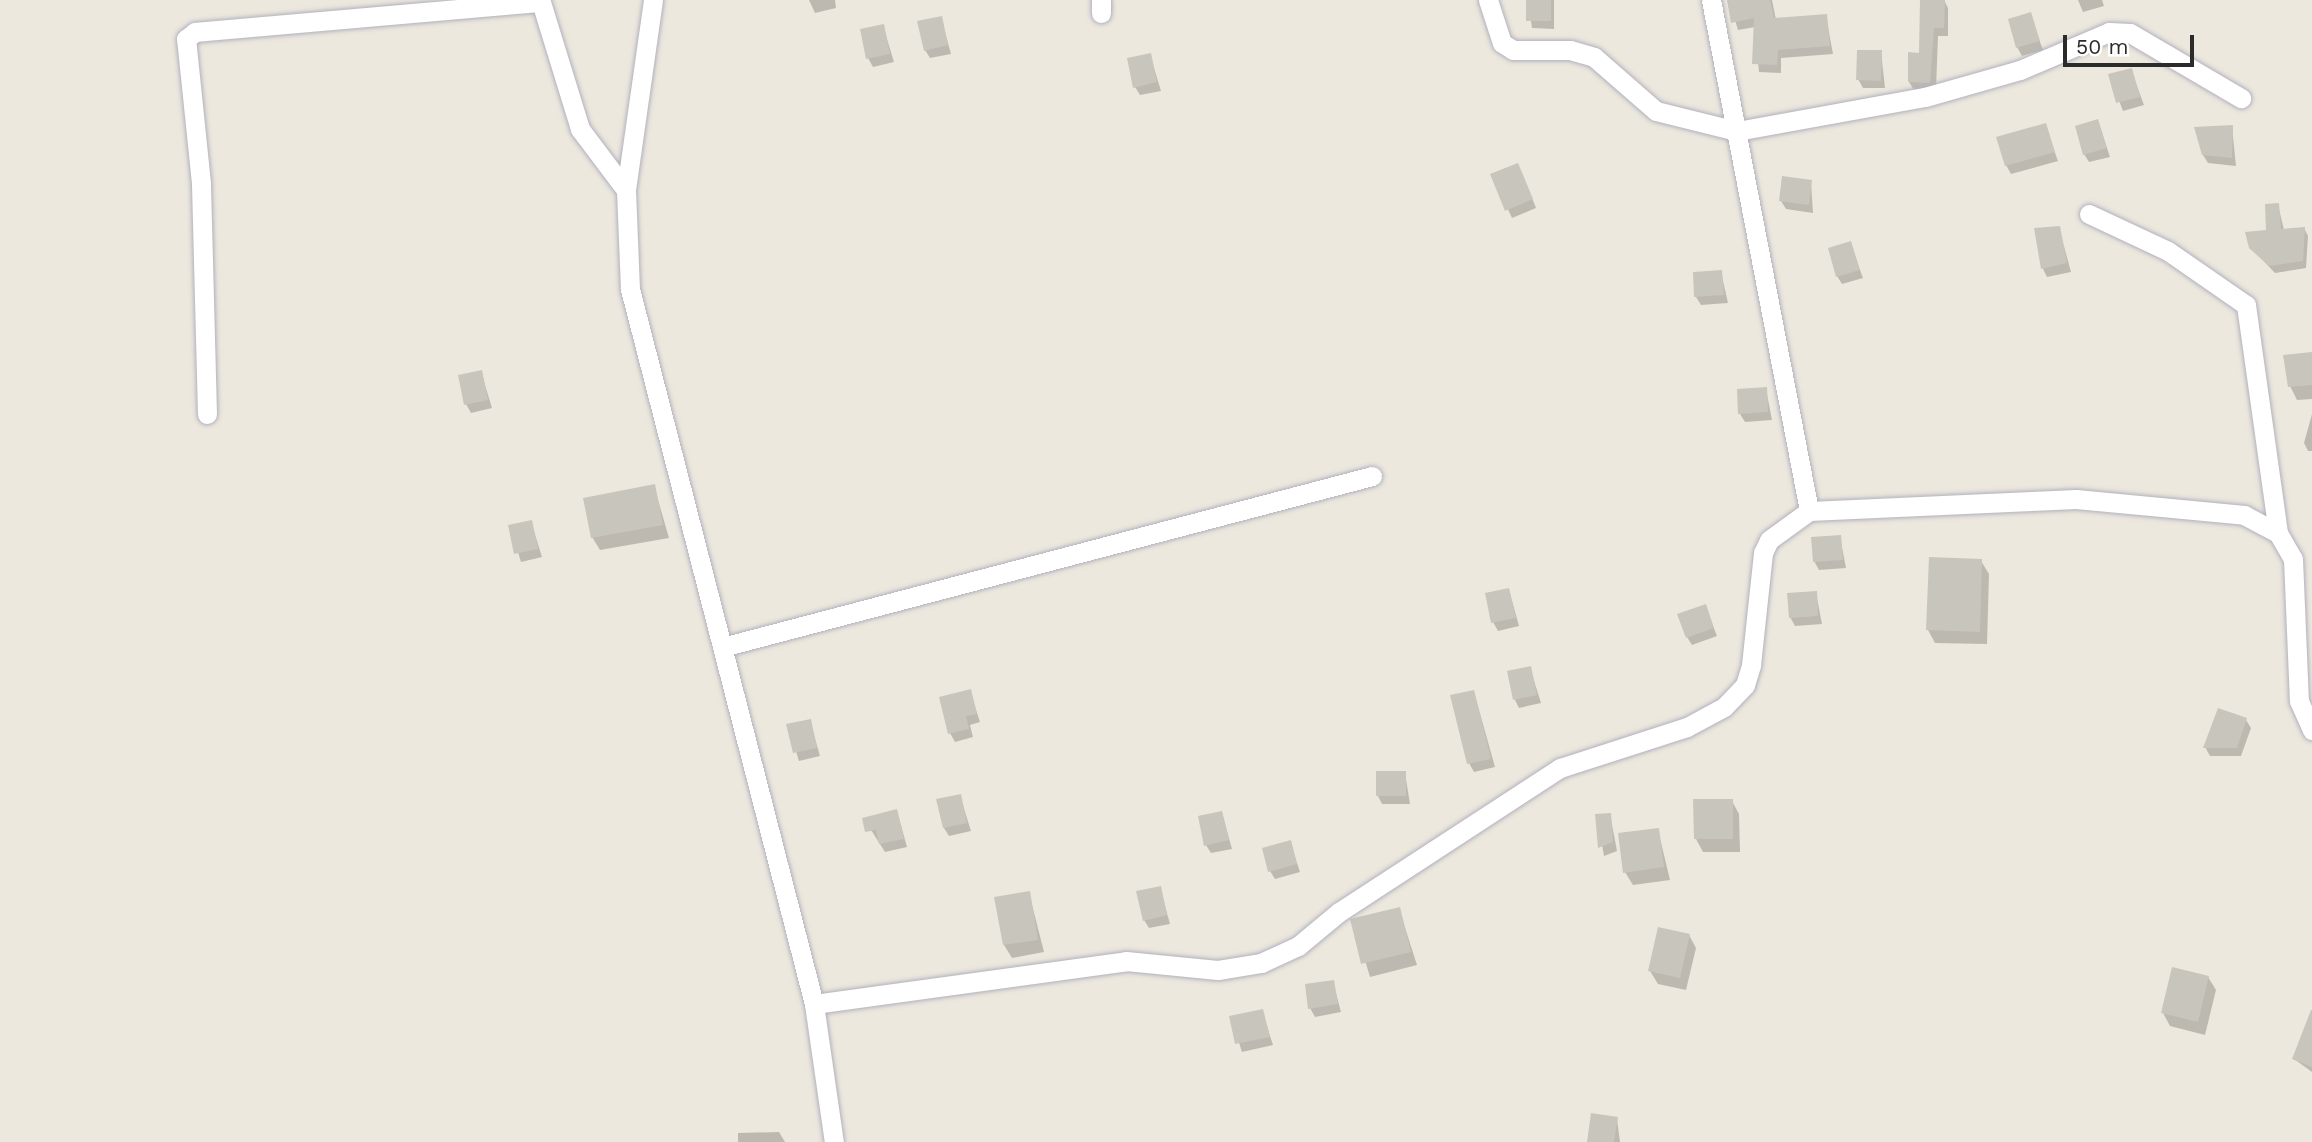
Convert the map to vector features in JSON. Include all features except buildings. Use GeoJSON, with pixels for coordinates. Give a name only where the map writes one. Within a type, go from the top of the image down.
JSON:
{"type":"FeatureCollection","features":[{"type":"Feature","properties":{"kind":"street"},"geometry":{"type":"LineString","coordinates":[[653,0],[626,190],[630,289],[643,351],[726,646],[814,1004],[834,1142]]}},
{"type":"Feature","properties":{"kind":"street"},"geometry":{"type":"LineString","coordinates":[[1488,0],[1502,43],[1513,50],[1570,50],[1594,57],[1656,111],[1737,131],[1925,97],[2020,70],[2109,32],[2140,38],[2241,98]]}},
{"type":"Feature","properties":{"kind":"street"},"geometry":{"type":"LineString","coordinates":[[1711,0],[1809,511]]}},
{"type":"Feature","properties":{"kind":"street"},"geometry":{"type":"LineString","coordinates":[[207,414],[201,183],[187,39],[209,28],[540,1],[580,129],[626,190]]}},
{"type":"Feature","properties":{"kind":"street"},"geometry":{"type":"LineString","coordinates":[[2090,214],[2168,251],[2246,305],[2278,533],[2297,582],[2299,701],[2312,730]]}},
{"type":"Feature","properties":{"kind":"street"},"geometry":{"type":"LineString","coordinates":[[726,646],[1372,476]]}},
{"type":"Feature","properties":{"kind":"street"},"geometry":{"type":"LineString","coordinates":[[814,1004],[1126,961],[1218,970],[1261,963],[1298,946],[1339,912],[1560,768],[1687,727],[1724,707],[1745,685],[1751,665],[1763,553],[1769,540],[1809,511],[2076,499],[2217,509],[2278,533]]}}]}
